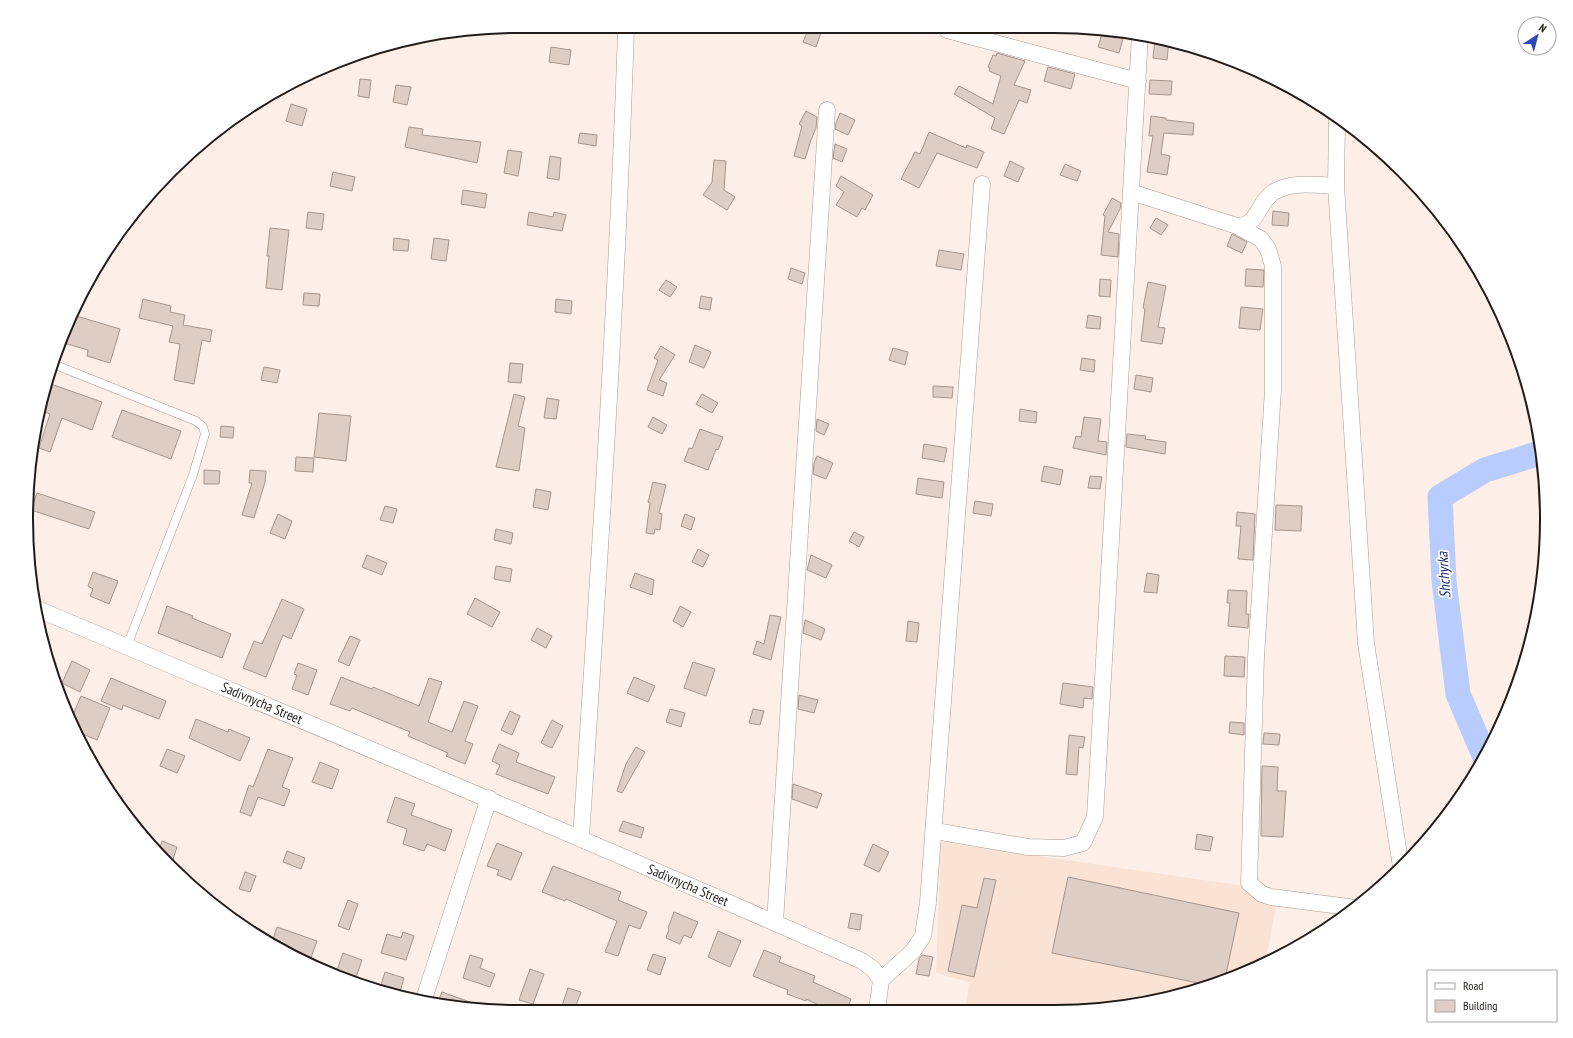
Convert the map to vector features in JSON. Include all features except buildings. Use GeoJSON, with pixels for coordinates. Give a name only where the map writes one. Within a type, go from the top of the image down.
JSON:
{"type":"FeatureCollection","features":[{"type":"Feature","properties":{"kind":"street"},"geometry":{"type":"LineString","coordinates":[[581,838],[609,417],[621,183],[626,33]]}},
{"type":"Feature","properties":{"kind":"street"},"geometry":{"type":"LineString","coordinates":[[958,33],[1138,81]]}},
{"type":"Feature","properties":{"kind":"street"},"geometry":{"type":"LineString","coordinates":[[935,831],[1028,847],[1064,848],[1082,843],[1095,817],[1140,41]]}},
{"type":"Feature","properties":{"kind":"street"},"geometry":{"type":"LineString","coordinates":[[775,922],[827,110]]}},
{"type":"Feature","properties":{"kind":"street"},"geometry":{"type":"LineString","coordinates":[[1337,124],[1336,186],[1366,644],[1400,861]]}},
{"type":"Feature","properties":{"kind":"street"},"geometry":{"type":"LineString","coordinates":[[878,1005],[880,980],[913,951],[923,936],[928,902],[935,831],[982,184]]}},
{"type":"Feature","properties":{"kind":"street"},"geometry":{"type":"LineString","coordinates":[[1237,226],[1246,226],[1253,221],[1266,200],[1273,192],[1282,188],[1298,185],[1336,186]]}},
{"type":"Feature","properties":{"kind":"street"},"geometry":{"type":"LineString","coordinates":[[1131,192],[1237,226],[1261,239],[1268,249],[1273,266],[1273,390],[1256,657],[1249,883],[1262,894],[1271,897],[1347,907]]}},
{"type":"Feature","properties":{"kind":"street","name":"Sadivnycha Street"},"geometry":{"type":"LineString","coordinates":[[41,611],[489,798],[775,922],[862,961],[873,969],[880,980]]}},
{"type":"Feature","properties":{"kind":"street"},"geometry":{"type":"LineString","coordinates":[[425,996],[489,798]]}},
{"type":"Feature","properties":{"kind":"lane"},"geometry":{"type":"LineString","coordinates":[[58,366],[185,416],[203,427],[205,434],[193,475],[128,646]]}},
{"type":"Feature","properties":{"kind":"shaded area"},"geometry":{"type":"Polygon","coordinates":[[[941,842],[1279,891],[1267,956],[1210,979],[1149,996],[1086,1004],[967,1005],[969,982],[936,973],[941,842]]]}},
{"type":"Feature","properties":{"kind":"waterway","name":"Shchyrka"},"geometry":{"type":"LineString","coordinates":[[1482,749],[1458,694],[1444,581],[1440,497],[1485,470],[1536,454]]}}]}
